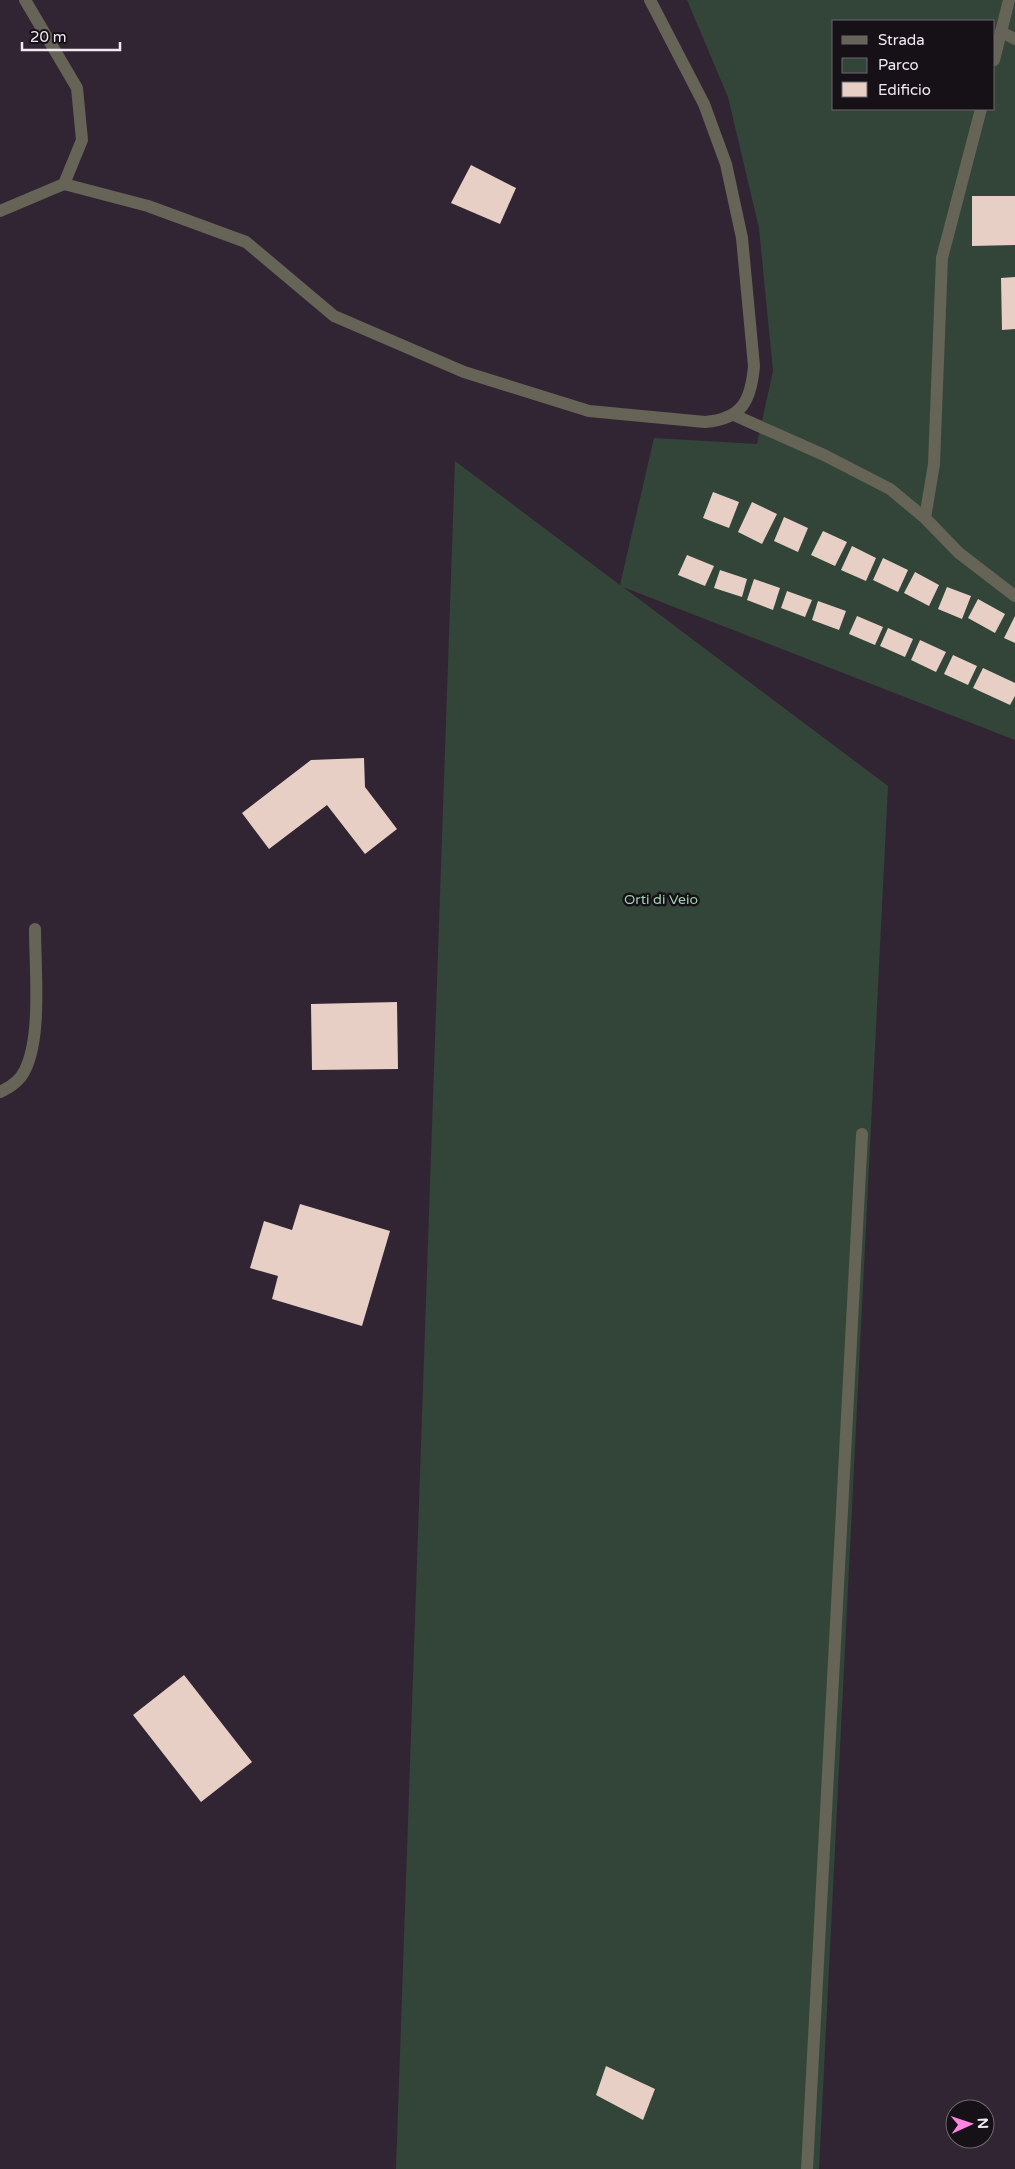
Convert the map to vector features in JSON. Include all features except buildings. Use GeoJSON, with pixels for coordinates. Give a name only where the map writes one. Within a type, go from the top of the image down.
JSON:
{"type":"FeatureCollection","features":[{"type":"Feature","properties":{"kind":"street"},"geometry":{"type":"LineString","coordinates":[[25,0],[77,88],[82,140],[64,184]]}},
{"type":"Feature","properties":{"kind":"street"},"geometry":{"type":"LineString","coordinates":[[0,212],[64,184],[148,206],[246,242],[334,316],[464,372],[589,411],[705,422],[721,421],[734,415],[742,406],[753,381],[754,366],[742,238],[726,164],[704,104],[650,0]]}},
{"type":"Feature","properties":{"kind":"street"},"geometry":{"type":"LineString","coordinates":[[995,56],[1009,0]]}},
{"type":"Feature","properties":{"kind":"street"},"geometry":{"type":"LineString","coordinates":[[1001,32],[1015,38]]}},
{"type":"Feature","properties":{"kind":"street"},"geometry":{"type":"LineString","coordinates":[[925,518],[934,464],[942,258],[981,110]]}},
{"type":"Feature","properties":{"kind":"street"},"geometry":{"type":"LineString","coordinates":[[734,415],[824,454],[890,489],[925,518],[959,553],[1015,596]]}},
{"type":"Feature","properties":{"kind":"street"},"geometry":{"type":"LineString","coordinates":[[0,1092],[18,1081],[25,1071],[31,1052],[35,1017],[35,929]]}},
{"type":"Feature","properties":{"kind":"street"},"geometry":{"type":"LineString","coordinates":[[807,2169],[862,1134]]}},
{"type":"Feature","properties":{"kind":"green space","name":"Orti di Veio"},"geometry":{"type":"Polygon","coordinates":[[[687,0],[1015,0],[1015,740],[623,587],[888,786],[819,2169],[396,2169],[455,461],[620,585],[654,438],[757,444],[773,371],[759,228],[728,97],[687,0]]]}}]}
